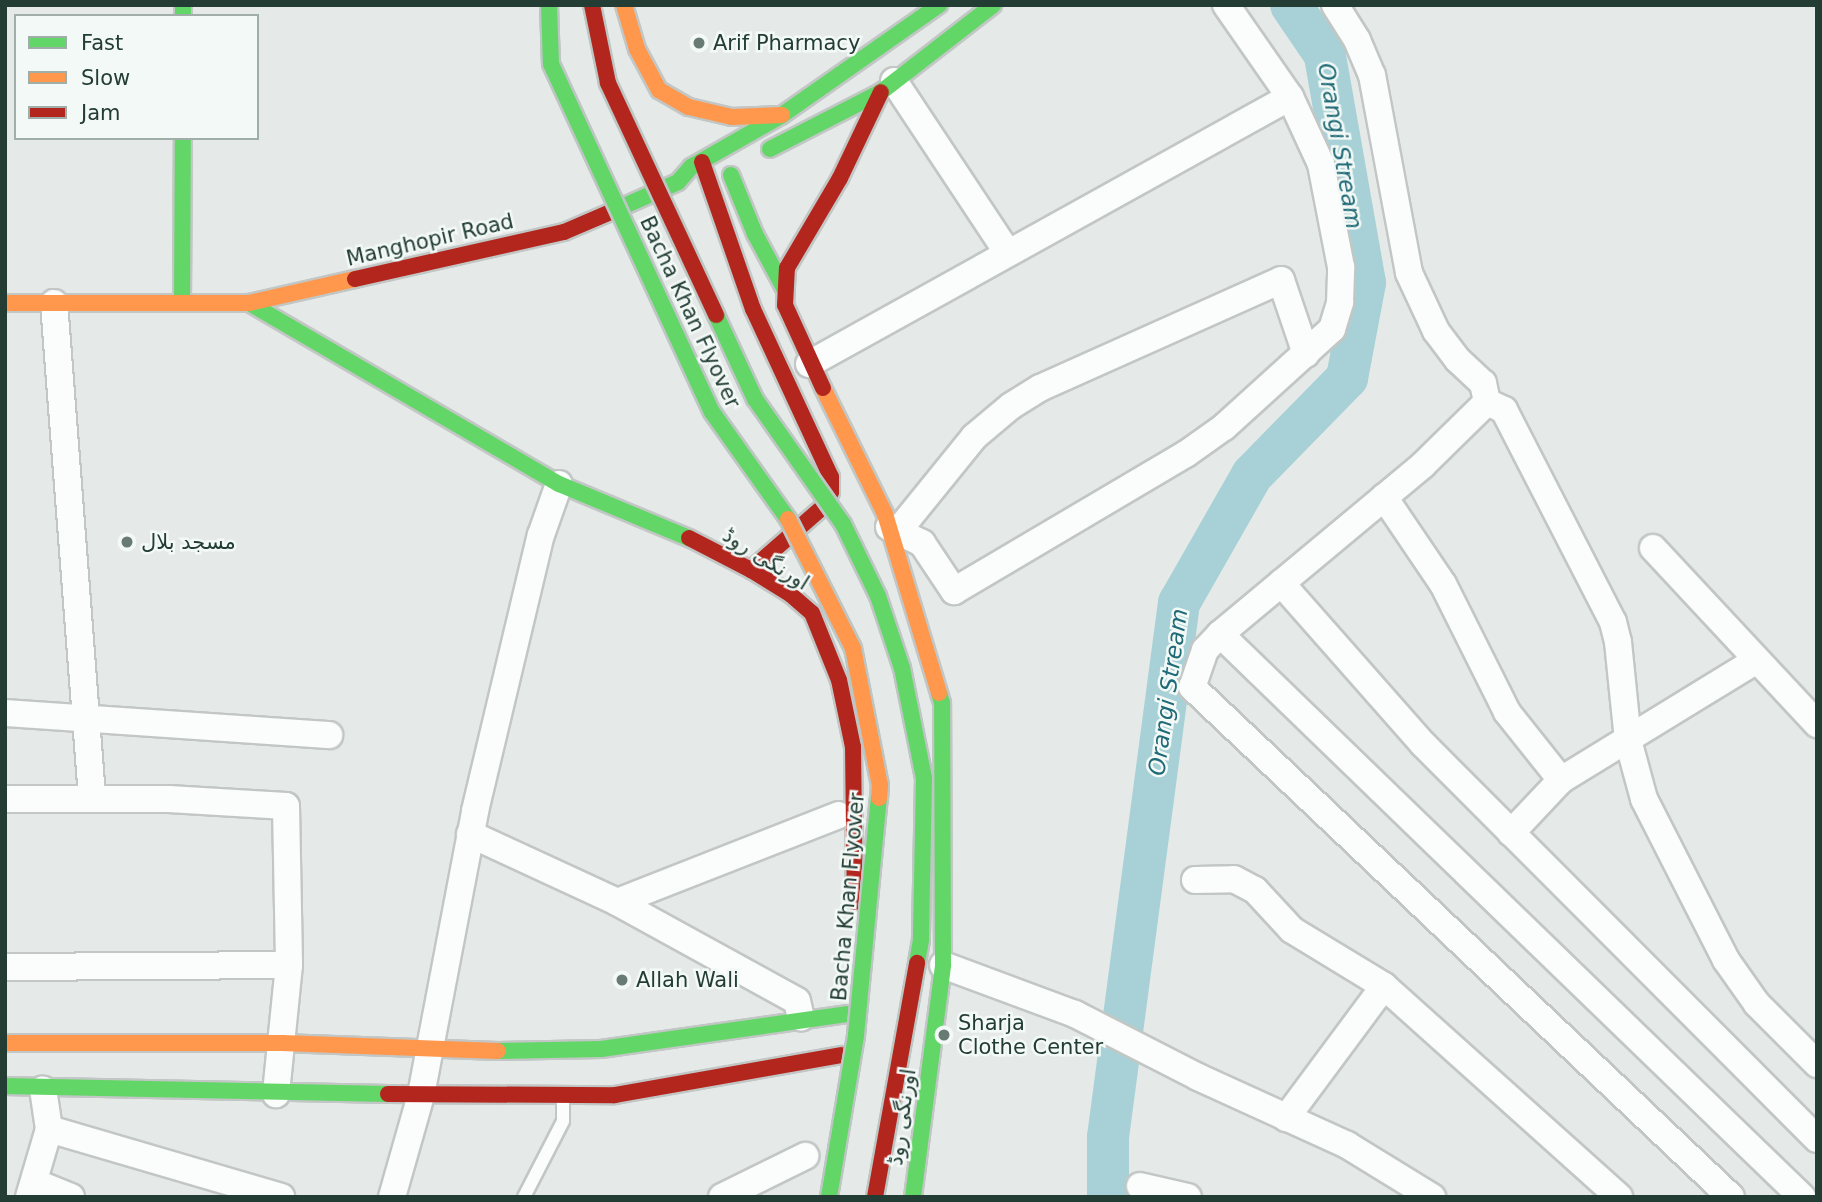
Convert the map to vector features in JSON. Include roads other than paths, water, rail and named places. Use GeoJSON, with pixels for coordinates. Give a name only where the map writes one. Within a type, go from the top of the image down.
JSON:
{"type":"FeatureCollection","features":[{"type":"Feature","properties":{"kind":"street","name":"Bacha Khan Flyover"},"geometry":{"type":"LineString","coordinates":[[549,5],[551,64],[712,412],[797,532],[853,648],[880,785],[856,1035],[830,1197]]}},
{"type":"Feature","properties":{"kind":"street","name":"Bacha Khan Flyover"},"geometry":{"type":"LineString","coordinates":[[592,5],[608,83],[749,386],[843,524],[878,596],[902,668],[924,778],[921,940],[876,1197]]}},
{"type":"Feature","properties":{"kind":"street"},"geometry":{"type":"LineString","coordinates":[[624,5],[637,49],[659,90],[689,107],[732,117],[782,116]]}},
{"type":"Feature","properties":{"kind":"street","name":"Manghopir Road"},"geometry":{"type":"LineString","coordinates":[[5,303],[248,303],[564,232],[678,183],[691,167],[782,116],[866,60],[939,5]]}},
{"type":"Feature","properties":{"kind":"street","name":"Manghopir Road"},"geometry":{"type":"LineString","coordinates":[[678,183],[699,185],[710,180],[888,86],[993,5]]}},
{"type":"Feature","properties":{"kind":"street"},"geometry":{"type":"LineString","coordinates":[[1226,5],[1290,97],[1321,164],[1341,267],[1340,302],[1332,329],[1306,354],[1224,427],[1186,454],[954,591],[922,543],[893,529],[974,437],[1010,406],[1040,388],[1281,280],[1306,354]]}},
{"type":"Feature","properties":{"kind":"street"},"geometry":{"type":"LineString","coordinates":[[1335,5],[1357,40],[1372,75],[1409,273],[1436,331],[1458,360],[1483,383],[1487,402]]}},
{"type":"Feature","properties":{"kind":"street"},"geometry":{"type":"LineString","coordinates":[[784,288],[788,268],[840,178],[888,86],[1008,253]]}},
{"type":"Feature","properties":{"kind":"street"},"geometry":{"type":"LineString","coordinates":[[809,364],[1290,97]]}},
{"type":"Feature","properties":{"kind":"street"},"geometry":{"type":"LineString","coordinates":[[182,303],[183,140]]}},
{"type":"Feature","properties":{"kind":"street","name":"اورنگی روڈ"},"geometry":{"type":"LineString","coordinates":[[721,152],[740,164],[755,234],[784,288],[789,315],[809,364],[893,529],[942,703],[943,964],[913,1197]]}},
{"type":"Feature","properties":{"kind":"street"},"geometry":{"type":"LineString","coordinates":[[702,162],[752,309],[831,477],[831,492],[824,506],[751,570]]}},
{"type":"Feature","properties":{"kind":"street"},"geometry":{"type":"LineString","coordinates":[[54,303],[92,799]]}},
{"type":"Feature","properties":{"kind":"street","name":"اورنگی روڈ"},"geometry":{"type":"LineString","coordinates":[[248,303],[559,484],[684,535],[751,570],[790,594],[812,613],[839,680],[853,747],[855,937],[838,1091],[816,1197]]}},
{"type":"Feature","properties":{"kind":"street"},"geometry":{"type":"LineString","coordinates":[[1487,402],[1423,465],[1220,634],[1205,650],[1192,687],[1731,1197]]}},
{"type":"Feature","properties":{"kind":"street"},"geometry":{"type":"LineString","coordinates":[[1487,402],[1504,410],[1613,622],[1618,642],[1628,740],[1644,799],[1726,960],[1756,1004],[1817,1064]]}},
{"type":"Feature","properties":{"kind":"street"},"geometry":{"type":"LineString","coordinates":[[392,1197],[421,1096],[470,834],[541,535],[559,484]]}},
{"type":"Feature","properties":{"kind":"street"},"geometry":{"type":"LineString","coordinates":[[1384,498],[1443,584],[1507,712],[1560,780]]}},
{"type":"Feature","properties":{"kind":"street"},"geometry":{"type":"LineString","coordinates":[[1653,548],[1755,661],[1817,724]]}},
{"type":"Feature","properties":{"kind":"street"},"geometry":{"type":"LineString","coordinates":[[1281,583],[1423,744],[1817,1139]]}},
{"type":"Feature","properties":{"kind":"street"},"geometry":{"type":"LineString","coordinates":[[1220,634],[1802,1197]]}},
{"type":"Feature","properties":{"kind":"street"},"geometry":{"type":"LineString","coordinates":[[1511,833],[1560,780],[1755,661]]}},
{"type":"Feature","properties":{"kind":"street"},"geometry":{"type":"LineString","coordinates":[[5,713],[329,735]]}},
{"type":"Feature","properties":{"kind":"street"},"geometry":{"type":"LineString","coordinates":[[5,799],[169,799],[286,806],[289,965],[276,1094]]}},
{"type":"Feature","properties":{"kind":"street"},"geometry":{"type":"LineString","coordinates":[[617,902],[839,815]]}},
{"type":"Feature","properties":{"kind":"street"},"geometry":{"type":"LineString","coordinates":[[470,834],[617,902],[797,1001],[801,1018]]}},
{"type":"Feature","properties":{"kind":"street"},"geometry":{"type":"LineString","coordinates":[[1195,880],[1234,879],[1255,890],[1292,930],[1384,986],[1619,1197]]}},
{"type":"Feature","properties":{"kind":"street"},"geometry":{"type":"LineString","coordinates":[[943,964],[1075,1014],[1198,1077],[1347,1145],[1432,1197]]}},
{"type":"Feature","properties":{"kind":"street"},"geometry":{"type":"LineString","coordinates":[[5,967],[289,965]]}},
{"type":"Feature","properties":{"kind":"street"},"geometry":{"type":"LineString","coordinates":[[1286,1118],[1384,986]]}},
{"type":"Feature","properties":{"kind":"street"},"geometry":{"type":"LineString","coordinates":[[5,1043],[282,1043],[507,1051],[601,1049],[801,1018],[847,1014]]}},
{"type":"Feature","properties":{"kind":"street"},"geometry":{"type":"LineString","coordinates":[[5,1086],[43,1090],[211,1089],[276,1094],[615,1096],[842,1055]]}},
{"type":"Feature","properties":{"kind":"street"},"geometry":{"type":"LineString","coordinates":[[43,1090],[49,1129],[31,1190],[71,1197]]}},
{"type":"Feature","properties":{"kind":"street"},"geometry":{"type":"LineString","coordinates":[[49,1129],[281,1197]]}},
{"type":"Feature","properties":{"kind":"street"},"geometry":{"type":"LineString","coordinates":[[722,1197],[805,1156]]}},
{"type":"Feature","properties":{"kind":"street"},"geometry":{"type":"LineString","coordinates":[[1140,1186],[1188,1197]]}},
{"type":"Feature","properties":{"kind":"lane"},"geometry":{"type":"LineString","coordinates":[[524,1197],[564,1121],[563,1097]]}},
{"type":"Feature","properties":{"kind":"waterway","name":"Orangi Stream"},"geometry":{"type":"LineString","coordinates":[[1108,1197],[1108,1137],[1179,603],[1252,475],[1347,378],[1365,283],[1325,55],[1291,5]]}},
{"type":"Feature","properties":{"kind":"place","name":"Arif Pharmacy"},"geometry":{"type":"Point","coordinates":[699,43]}},
{"type":"Feature","properties":{"kind":"place","name":"مسجد بلال"},"geometry":{"type":"Point","coordinates":[127,542]}},
{"type":"Feature","properties":{"kind":"place","name":"Allah Wali"},"geometry":{"type":"Point","coordinates":[622,980]}},
{"type":"Feature","properties":{"kind":"place","name":"Sharja Clothe Center"},"geometry":{"type":"Point","coordinates":[944,1035]}}]}
